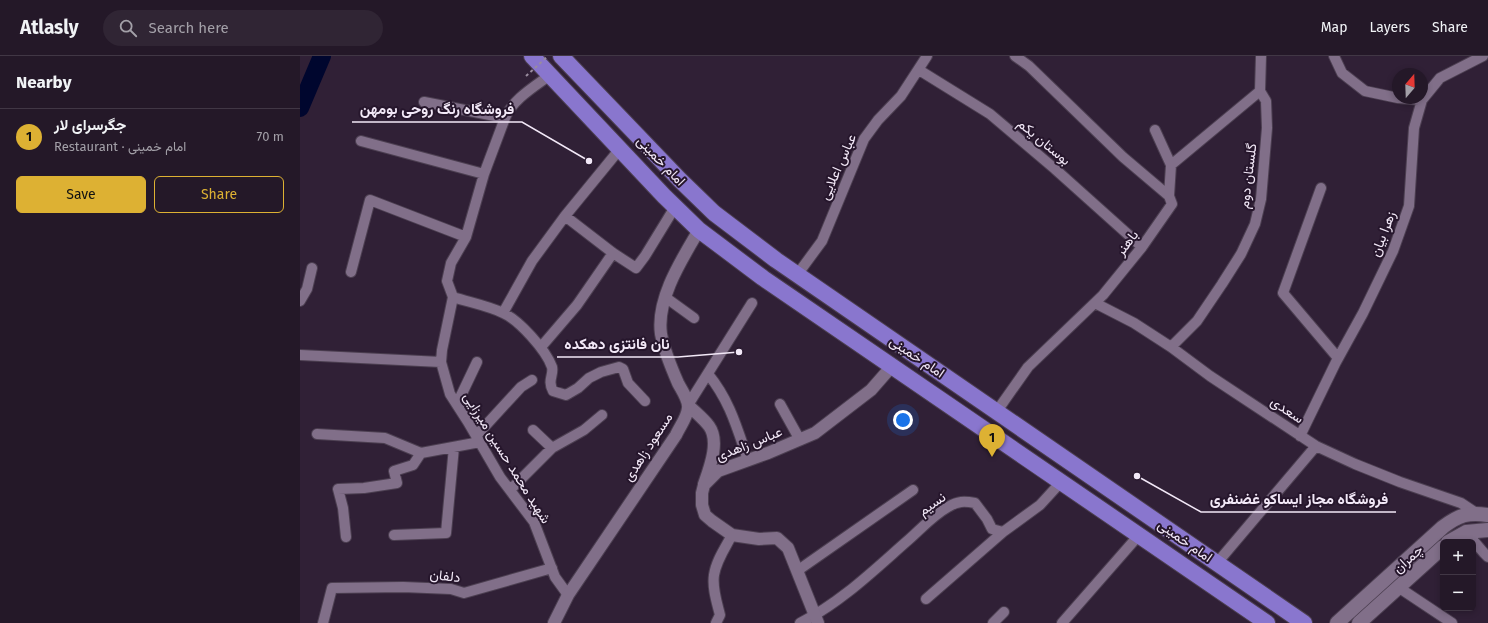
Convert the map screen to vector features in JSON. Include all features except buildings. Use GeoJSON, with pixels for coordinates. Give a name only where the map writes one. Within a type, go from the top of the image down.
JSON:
{"type":"FeatureCollection","features":[{"type":"Feature","properties":{"kind":"highway","name":"امام خمینی"},"geometry":{"type":"LineString","coordinates":[[532,56],[619,150],[699,230],[763,278],[1267,623]]}},
{"type":"Feature","properties":{"kind":"highway","name":"امام خمینی"},"geometry":{"type":"LineString","coordinates":[[561,56],[680,180],[714,213],[797,275],[1076,465],[1304,623]]}},
{"type":"Feature","properties":{"kind":"highway"},"geometry":{"type":"LineString","coordinates":[[1061,482],[1076,465]]}},
{"type":"Feature","properties":{"kind":"main road"},"geometry":{"type":"LineString","coordinates":[[1453,539],[1466,532],[1482,514]]}},
{"type":"Feature","properties":{"kind":"main road","name":"چمران"},"geometry":{"type":"LineString","coordinates":[[1337,623],[1443,527],[1455,518],[1462,515],[1482,514]]}},
{"type":"Feature","properties":{"kind":"main road"},"geometry":{"type":"LineString","coordinates":[[1466,532],[1488,530]]}},
{"type":"Feature","properties":{"kind":"main road","name":"چمران"},"geometry":{"type":"LineString","coordinates":[[1359,623],[1440,550]]}},
{"type":"Feature","properties":{"kind":"street","name":"عباس اعلایی"},"geometry":{"type":"LineString","coordinates":[[797,275],[822,240],[864,139],[878,120],[901,96],[928,56]]}},
{"type":"Feature","properties":{"kind":"street"},"geometry":{"type":"LineString","coordinates":[[1015,56],[1029,66],[1123,157],[1169,196]]}},
{"type":"Feature","properties":{"kind":"street","name":"گلستان دوم"},"geometry":{"type":"LineString","coordinates":[[1171,347],[1197,321],[1241,254],[1255,224],[1262,199],[1268,128],[1266,101],[1260,91],[1261,56]]}},
{"type":"Feature","properties":{"kind":"street"},"geometry":{"type":"LineString","coordinates":[[1334,56],[1342,73],[1365,91],[1392,97]]}},
{"type":"Feature","properties":{"kind":"street","name":"زهرا بیان"},"geometry":{"type":"LineString","coordinates":[[1428,93],[1440,78],[1468,59],[1483,56]]}},
{"type":"Feature","properties":{"kind":"street","name":"بوستان یکم"},"geometry":{"type":"LineString","coordinates":[[919,70],[990,114],[1055,169],[1142,247]]}},
{"type":"Feature","properties":{"kind":"street","name":"شهید محمد حسین میرزایی"},"geometry":{"type":"LineString","coordinates":[[550,75],[521,96],[505,118],[484,174],[466,237],[451,263],[447,281],[453,297],[441,362],[450,394],[500,477],[534,522],[555,577],[568,595]]}},
{"type":"Feature","properties":{"kind":"street"},"geometry":{"type":"LineString","coordinates":[[1155,130],[1171,165],[1260,91]]}},
{"type":"Feature","properties":{"kind":"street"},"geometry":{"type":"LineString","coordinates":[[424,102],[505,118]]}},
{"type":"Feature","properties":{"kind":"street","name":"زهرا بیان"},"geometry":{"type":"LineString","coordinates":[[1300,436],[1338,358],[1363,313],[1392,251],[1409,206],[1414,128],[1421,104]]}},
{"type":"Feature","properties":{"kind":"street"},"geometry":{"type":"LineString","coordinates":[[361,141],[484,174]]}},
{"type":"Feature","properties":{"kind":"street"},"geometry":{"type":"LineString","coordinates":[[503,313],[532,261],[565,216],[619,150]]}},
{"type":"Feature","properties":{"kind":"street","name":"باهنر"},"geometry":{"type":"LineString","coordinates":[[997,411],[1028,367],[1103,296],[1142,247],[1172,204],[1169,196],[1171,165]]}},
{"type":"Feature","properties":{"kind":"street"},"geometry":{"type":"LineString","coordinates":[[1321,188],[1283,293],[1338,358]]}},
{"type":"Feature","properties":{"kind":"street"},"geometry":{"type":"LineString","coordinates":[[350,272],[370,200],[466,237]]}},
{"type":"Feature","properties":{"kind":"street"},"geometry":{"type":"LineString","coordinates":[[565,216],[613,253],[636,268],[675,207]]}},
{"type":"Feature","properties":{"kind":"street","name":"مسعود زاهدی"},"geometry":{"type":"LineString","coordinates":[[554,623],[568,595],[676,435],[686,415],[688,405],[668,360],[661,333],[663,308],[666,297],[679,264],[699,230]]}},
{"type":"Feature","properties":{"kind":"street"},"geometry":{"type":"LineString","coordinates":[[541,347],[577,305],[613,253]]}},
{"type":"Feature","properties":{"kind":"street"},"geometry":{"type":"LineString","coordinates":[[300,300],[308,289],[312,268]]}},
{"type":"Feature","properties":{"kind":"street"},"geometry":{"type":"LineString","coordinates":[[453,297],[503,313],[523,328],[541,347],[552,368],[550,384],[553,391],[566,395],[578,388],[589,378],[601,372],[619,367],[623,369],[628,383],[645,401]]}},
{"type":"Feature","properties":{"kind":"street"},"geometry":{"type":"LineString","coordinates":[[666,297],[694,318]]}},
{"type":"Feature","properties":{"kind":"street","name":"سعدی"},"geometry":{"type":"LineString","coordinates":[[1095,302],[1134,323],[1171,347],[1210,376],[1316,446],[1393,479],[1461,503],[1482,514]]}},
{"type":"Feature","properties":{"kind":"street"},"geometry":{"type":"LineString","coordinates":[[752,303],[688,405],[709,426],[713,436],[714,446],[702,494],[702,505],[705,515],[732,535],[760,539],[777,538],[788,548],[817,619]]}},
{"type":"Feature","properties":{"kind":"street"},"geometry":{"type":"LineString","coordinates":[[300,355],[441,362]]}},
{"type":"Feature","properties":{"kind":"street"},"geometry":{"type":"LineString","coordinates":[[457,404],[477,362]]}},
{"type":"Feature","properties":{"kind":"street","name":"عباس زاهدی"},"geometry":{"type":"LineString","coordinates":[[704,485],[718,471],[815,433],[871,390],[892,366]]}},
{"type":"Feature","properties":{"kind":"street"},"geometry":{"type":"LineString","coordinates":[[708,374],[720,388],[730,407],[748,460]]}},
{"type":"Feature","properties":{"kind":"street"},"geometry":{"type":"LineString","coordinates":[[318,434],[385,438],[420,453],[454,447],[478,439],[521,387],[532,380]]}},
{"type":"Feature","properties":{"kind":"street"},"geometry":{"type":"LineString","coordinates":[[780,404],[800,440]]}},
{"type":"Feature","properties":{"kind":"street"},"geometry":{"type":"LineString","coordinates":[[510,490],[552,448],[584,430],[602,415]]}},
{"type":"Feature","properties":{"kind":"street"},"geometry":{"type":"LineString","coordinates":[[533,430],[552,448]]}},
{"type":"Feature","properties":{"kind":"street"},"geometry":{"type":"LineString","coordinates":[[1216,563],[1316,446]]}},
{"type":"Feature","properties":{"kind":"street"},"geometry":{"type":"LineString","coordinates":[[394,535],[446,533],[454,447]]}},
{"type":"Feature","properties":{"kind":"street"},"geometry":{"type":"LineString","coordinates":[[346,537],[343,508],[338,489],[364,488],[397,483],[394,471],[413,465],[420,453]]}},
{"type":"Feature","properties":{"kind":"street"},"geometry":{"type":"LineString","coordinates":[[926,599],[1003,532],[1040,505],[1061,482]]}},
{"type":"Feature","properties":{"kind":"street"},"geometry":{"type":"LineString","coordinates":[[798,571],[913,490]]}},
{"type":"Feature","properties":{"kind":"street","name":"نسیم"},"geometry":{"type":"LineString","coordinates":[[800,623],[817,619],[868,576],[932,518],[949,506],[962,501],[974,503],[988,519],[992,529],[1003,532]]}},
{"type":"Feature","properties":{"kind":"street"},"geometry":{"type":"LineString","coordinates":[[1466,532],[1484,554],[1488,556]]}},
{"type":"Feature","properties":{"kind":"street"},"geometry":{"type":"LineString","coordinates":[[718,619],[714,576],[717,562],[732,535]]}},
{"type":"Feature","properties":{"kind":"street"},"geometry":{"type":"LineString","coordinates":[[1062,623],[1139,535]]}},
{"type":"Feature","properties":{"kind":"street","name":"دلفان"},"geometry":{"type":"LineString","coordinates":[[323,623],[332,588],[403,587],[451,589],[464,593],[552,568]]}},
{"type":"Feature","properties":{"kind":"street"},"geometry":{"type":"LineString","coordinates":[[1398,587],[1452,623]]}},
{"type":"Feature","properties":{"kind":"street"},"geometry":{"type":"LineString","coordinates":[[992,623],[1004,612]]}},
{"type":"Feature","properties":{"kind":"path"},"geometry":{"type":"LineString","coordinates":[[526,76],[548,56]]}},
{"type":"Feature","properties":{"kind":"waterway"},"geometry":{"type":"LineString","coordinates":[[300,108],[322,56]]}},
{"type":"Feature","properties":{"kind":"place","name":"فروشگاه رنگ روحی بومهن"},"geometry":{"type":"Point","coordinates":[589,161]}},
{"type":"Feature","properties":{"kind":"place","name":"نان فانتزی دهکده"},"geometry":{"type":"Point","coordinates":[739,352]}},
{"type":"Feature","properties":{"kind":"place","name":"جگرسرای لار"},"geometry":{"type":"Point","coordinates":[992,457]}},
{"type":"Feature","properties":{"kind":"place","name":"فروشگاه مجاز ایساکو غضنفری"},"geometry":{"type":"Point","coordinates":[1137,476]}}]}
